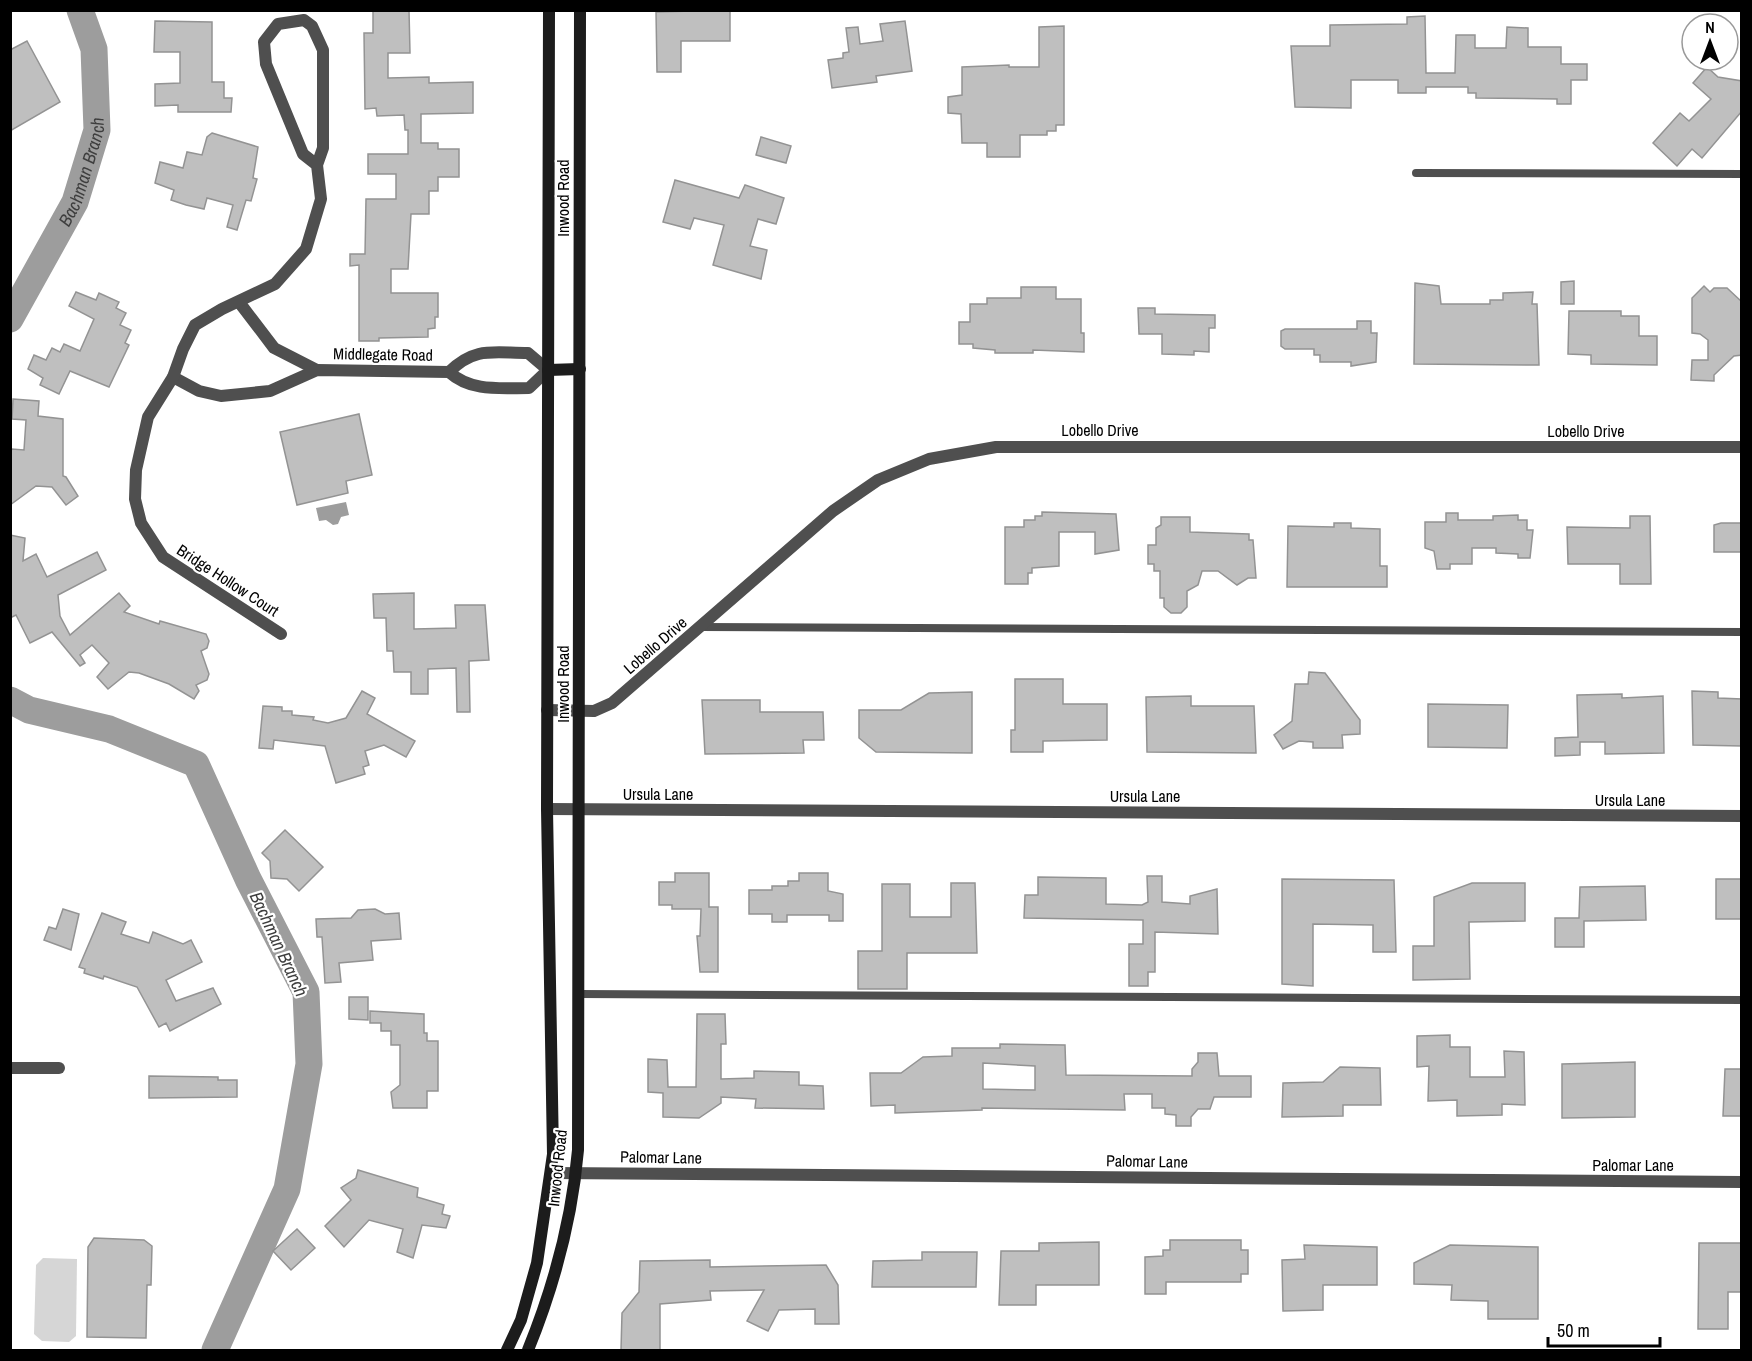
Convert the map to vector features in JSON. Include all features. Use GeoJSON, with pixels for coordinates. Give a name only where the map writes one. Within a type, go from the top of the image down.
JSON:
{"type":"FeatureCollection","features":[{"type":"Feature","properties":{"kind":"main road","name":"Inwood Road"},"geometry":{"type":"LineString","coordinates":[[507,1350],[521,1320],[537,1263],[552,1173],[554,1131],[547,710],[549,10]]}},
{"type":"Feature","properties":{"kind":"main road","name":"Inwood Road"},"geometry":{"type":"LineString","coordinates":[[528,1350],[547,1304],[564,1244],[576,1173],[580,711],[580,10]]}},
{"type":"Feature","properties":{"kind":"main road"},"geometry":{"type":"LineString","coordinates":[[548,370],[580,369]]}},
{"type":"Feature","properties":{"kind":"street","name":"Bridge Hollow Court"},"geometry":{"type":"LineString","coordinates":[[281,634],[163,557],[141,522],[135,499],[136,470],[148,417],[173,377],[195,325],[222,309],[275,284],[306,249],[321,199],[317,165],[323,148],[322,50],[312,26],[304,20],[278,24],[264,42],[266,64],[303,154],[317,165]]}},
{"type":"Feature","properties":{"kind":"street","name":"Middlegate Road"},"geometry":{"type":"LineString","coordinates":[[239,302],[274,348],[317,370]]}},
{"type":"Feature","properties":{"kind":"street","name":"Middlegate Road"},"geometry":{"type":"LineString","coordinates":[[173,377],[199,391],[230,396],[270,391],[317,370],[449,372],[462,383],[477,386],[530,388],[548,370],[528,353],[488,352],[463,358],[449,372]]}},
{"type":"Feature","properties":{"kind":"street","name":"Lobello Drive"},"geometry":{"type":"LineString","coordinates":[[547,710],[594,711],[612,702],[833,511],[878,480],[928,459],[996,447],[1742,447]]}},
{"type":"Feature","properties":{"kind":"street","name":"Ursula Lane"},"geometry":{"type":"LineString","coordinates":[[548,809],[1742,816]]}},
{"type":"Feature","properties":{"kind":"street"},"geometry":{"type":"LineString","coordinates":[[10,1068],[59,1068]]}},
{"type":"Feature","properties":{"kind":"street","name":"Palomar Lane"},"geometry":{"type":"LineString","coordinates":[[552,1173],[1742,1182]]}},
{"type":"Feature","properties":{"kind":"lane"},"geometry":{"type":"LineString","coordinates":[[1416,172],[1742,174]]}},
{"type":"Feature","properties":{"kind":"lane"},"geometry":{"type":"LineString","coordinates":[[700,627],[1742,632]]}},
{"type":"Feature","properties":{"kind":"lane"},"geometry":{"type":"LineString","coordinates":[[579,994],[1742,1000]]}},
{"type":"Feature","properties":{"kind":"shaded area"},"geometry":{"type":"Polygon","coordinates":[[[346,502],[349,515],[341,517],[338,524],[333,525],[326,520],[319,521],[316,508],[346,502]]]}},
{"type":"Feature","properties":{"kind":"shaded area"},"geometry":{"type":"Polygon","coordinates":[[[43,1258],[77,1259],[76,1336],[69,1342],[42,1341],[34,1334],[36,1265],[43,1258]]]}},
{"type":"Feature","properties":{"kind":"building"},"geometry":{"type":"Polygon","coordinates":[[[373,10],[409,10],[410,53],[388,53],[388,78],[429,77],[429,83],[473,82],[473,113],[421,114],[421,143],[438,143],[438,149],[459,149],[459,177],[438,177],[438,191],[429,191],[429,214],[411,214],[408,269],[391,269],[391,293],[438,293],[438,317],[435,317],[435,328],[428,329],[428,337],[379,338],[379,341],[359,341],[359,265],[350,266],[350,254],[365,254],[366,199],[396,199],[396,174],[368,174],[368,154],[408,154],[408,130],[405,130],[404,115],[377,116],[376,108],[365,109],[364,33],[373,33],[373,10]]]}},
{"type":"Feature","properties":{"kind":"building"},"geometry":{"type":"Polygon","coordinates":[[[730,10],[730,41],[681,41],[681,72],[657,72],[656,12],[730,10]]]}},
{"type":"Feature","properties":{"kind":"building"},"geometry":{"type":"Polygon","coordinates":[[[1425,16],[1426,73],[1455,73],[1456,35],[1475,35],[1475,48],[1506,48],[1507,27],[1528,28],[1528,47],[1561,47],[1561,64],[1587,64],[1587,80],[1571,80],[1571,104],[1557,104],[1557,99],[1476,98],[1476,93],[1468,93],[1468,87],[1426,87],[1426,93],[1398,93],[1398,80],[1351,80],[1351,108],[1295,107],[1291,46],[1330,46],[1330,25],[1407,24],[1407,17],[1425,16]]]}},
{"type":"Feature","properties":{"kind":"building"},"geometry":{"type":"Polygon","coordinates":[[[155,21],[212,22],[212,82],[224,82],[224,98],[232,98],[231,112],[178,112],[178,105],[155,106],[155,84],[180,83],[180,52],[154,52],[155,21]]]}},
{"type":"Feature","properties":{"kind":"building"},"geometry":{"type":"Polygon","coordinates":[[[905,21],[912,71],[876,76],[877,82],[832,88],[828,60],[843,58],[843,53],[849,52],[846,28],[858,27],[860,44],[883,41],[880,24],[905,21]]]}},
{"type":"Feature","properties":{"kind":"building"},"geometry":{"type":"Polygon","coordinates":[[[1064,26],[1064,125],[1056,125],[1056,131],[1047,131],[1047,135],[1020,135],[1020,157],[987,157],[987,143],[962,143],[961,114],[948,113],[948,97],[962,95],[962,67],[1009,65],[1009,67],[1039,67],[1039,27],[1064,26]]]}},
{"type":"Feature","properties":{"kind":"building"},"geometry":{"type":"Polygon","coordinates":[[[27,41],[60,102],[10,131],[10,50],[27,41]]]}},
{"type":"Feature","properties":{"kind":"building"},"geometry":{"type":"Polygon","coordinates":[[[1703,72],[1712,72],[1718,77],[1742,81],[1742,111],[1702,158],[1692,149],[1677,166],[1653,143],[1680,113],[1689,121],[1711,99],[1693,83],[1703,72]]]}},
{"type":"Feature","properties":{"kind":"building"},"geometry":{"type":"Polygon","coordinates":[[[212,133],[258,147],[253,178],[257,179],[251,201],[246,200],[237,230],[227,227],[233,205],[207,198],[204,209],[186,205],[171,200],[174,190],[155,183],[160,162],[183,168],[187,152],[202,155],[207,137],[212,133]]]}},
{"type":"Feature","properties":{"kind":"building"},"geometry":{"type":"Polygon","coordinates":[[[761,137],[791,146],[786,163],[756,155],[761,137]]]}},
{"type":"Feature","properties":{"kind":"building"},"geometry":{"type":"Polygon","coordinates":[[[675,180],[739,198],[745,185],[784,198],[776,224],[758,219],[750,246],[767,250],[761,279],[713,265],[724,225],[694,218],[690,229],[663,222],[675,180]]]}},
{"type":"Feature","properties":{"kind":"building"},"geometry":{"type":"Polygon","coordinates":[[[1574,281],[1574,304],[1561,304],[1561,282],[1574,281]]]}},
{"type":"Feature","properties":{"kind":"building"},"geometry":{"type":"Polygon","coordinates":[[[1415,283],[1439,286],[1441,304],[1490,304],[1490,300],[1503,300],[1503,293],[1533,292],[1532,304],[1537,304],[1539,365],[1414,364],[1415,283]]]}},
{"type":"Feature","properties":{"kind":"building"},"geometry":{"type":"Polygon","coordinates":[[[1704,286],[1710,292],[1714,288],[1727,288],[1742,302],[1742,355],[1734,356],[1714,375],[1714,381],[1691,380],[1692,360],[1708,360],[1708,340],[1700,334],[1692,333],[1692,298],[1704,286]]]}},
{"type":"Feature","properties":{"kind":"building"},"geometry":{"type":"Polygon","coordinates":[[[1021,287],[1056,287],[1056,299],[1081,299],[1081,333],[1084,333],[1084,352],[1033,350],[1033,353],[995,353],[995,350],[973,348],[973,344],[959,344],[959,322],[970,322],[970,304],[987,304],[987,298],[1021,298],[1021,287]]]}},
{"type":"Feature","properties":{"kind":"building"},"geometry":{"type":"Polygon","coordinates":[[[76,292],[96,300],[99,293],[119,302],[116,308],[126,313],[120,325],[131,330],[125,343],[129,345],[109,387],[70,371],[59,394],[40,385],[43,378],[28,369],[34,355],[46,360],[52,348],[60,352],[64,344],[80,351],[94,319],[69,306],[76,292]]]}},
{"type":"Feature","properties":{"kind":"building"},"geometry":{"type":"Polygon","coordinates":[[[1138,308],[1155,308],[1155,314],[1215,315],[1215,328],[1209,328],[1209,352],[1194,351],[1194,355],[1162,354],[1162,334],[1139,334],[1138,308]]]}},
{"type":"Feature","properties":{"kind":"building"},"geometry":{"type":"Polygon","coordinates":[[[1569,311],[1621,311],[1621,316],[1639,316],[1639,336],[1657,336],[1657,365],[1591,364],[1591,355],[1568,354],[1569,311]]]}},
{"type":"Feature","properties":{"kind":"building"},"geometry":{"type":"Polygon","coordinates":[[[1357,321],[1371,321],[1371,333],[1377,333],[1376,362],[1351,366],[1351,362],[1320,362],[1320,355],[1314,355],[1314,349],[1285,349],[1281,346],[1281,331],[1285,329],[1357,329],[1357,321]]]}},
{"type":"Feature","properties":{"kind":"building"},"geometry":{"type":"Polygon","coordinates":[[[13,399],[39,401],[38,416],[63,419],[63,476],[78,496],[66,505],[52,487],[36,486],[10,505],[10,453],[12,449],[24,450],[26,420],[12,419],[13,399]]]}},
{"type":"Feature","properties":{"kind":"building"},"geometry":{"type":"Polygon","coordinates":[[[359,414],[372,475],[346,481],[348,493],[297,505],[280,432],[359,414]]]}},
{"type":"Feature","properties":{"kind":"building"},"geometry":{"type":"Polygon","coordinates":[[[1042,512],[1116,514],[1119,550],[1095,554],[1095,532],[1059,532],[1059,566],[1032,568],[1032,573],[1028,573],[1028,584],[1005,584],[1005,527],[1024,527],[1024,520],[1035,520],[1035,516],[1042,516],[1042,512]]]}},
{"type":"Feature","properties":{"kind":"building"},"geometry":{"type":"Polygon","coordinates":[[[1446,513],[1458,513],[1458,520],[1493,520],[1493,516],[1518,515],[1518,520],[1527,520],[1527,530],[1533,530],[1530,558],[1518,558],[1518,554],[1496,553],[1496,548],[1472,548],[1472,564],[1450,564],[1450,569],[1437,569],[1434,551],[1425,548],[1425,522],[1446,522],[1446,513]]]}},
{"type":"Feature","properties":{"kind":"building"},"geometry":{"type":"Polygon","coordinates":[[[1630,516],[1650,516],[1651,584],[1620,584],[1620,564],[1568,564],[1567,527],[1630,528],[1630,516]]]}},
{"type":"Feature","properties":{"kind":"building"},"geometry":{"type":"Polygon","coordinates":[[[1161,517],[1190,517],[1190,532],[1249,534],[1249,540],[1253,540],[1256,578],[1248,578],[1237,585],[1218,571],[1202,571],[1198,585],[1187,591],[1187,607],[1181,613],[1171,613],[1164,607],[1164,598],[1160,598],[1160,571],[1154,571],[1154,564],[1148,564],[1148,545],[1156,545],[1156,528],[1161,525],[1161,517]]]}},
{"type":"Feature","properties":{"kind":"building"},"geometry":{"type":"Polygon","coordinates":[[[1334,523],[1351,523],[1351,528],[1380,529],[1380,566],[1387,566],[1387,587],[1287,587],[1288,526],[1334,527],[1334,523]]]}},
{"type":"Feature","properties":{"kind":"building"},"geometry":{"type":"Polygon","coordinates":[[[1742,523],[1742,552],[1714,552],[1714,525],[1742,523]]]}},
{"type":"Feature","properties":{"kind":"building"},"geometry":{"type":"Polygon","coordinates":[[[10,535],[25,538],[23,561],[36,554],[47,577],[97,552],[106,570],[58,595],[60,616],[70,635],[119,593],[130,606],[124,612],[159,624],[160,621],[206,634],[209,641],[207,648],[201,651],[209,674],[207,680],[196,685],[199,691],[194,699],[169,684],[139,673],[129,672],[108,689],[97,677],[109,663],[92,645],[80,655],[85,663],[80,666],[52,632],[30,643],[16,615],[10,618],[10,535]]]}},
{"type":"Feature","properties":{"kind":"building"},"geometry":{"type":"Polygon","coordinates":[[[414,593],[414,629],[456,628],[455,605],[485,605],[489,660],[469,661],[470,712],[457,712],[456,668],[428,669],[428,694],[411,694],[411,672],[394,672],[393,651],[387,651],[386,618],[374,618],[373,594],[414,593]]]}},
{"type":"Feature","properties":{"kind":"building"},"geometry":{"type":"Polygon","coordinates":[[[1309,672],[1325,673],[1360,720],[1360,734],[1342,735],[1343,748],[1313,748],[1313,742],[1299,741],[1283,749],[1274,735],[1292,721],[1295,684],[1308,684],[1309,672]]]}},
{"type":"Feature","properties":{"kind":"building"},"geometry":{"type":"Polygon","coordinates":[[[1015,679],[1063,679],[1063,704],[1107,704],[1107,740],[1043,741],[1043,752],[1011,752],[1011,730],[1015,730],[1015,679]]]}},
{"type":"Feature","properties":{"kind":"building"},"geometry":{"type":"Polygon","coordinates":[[[362,691],[375,698],[367,714],[415,741],[406,757],[384,745],[365,751],[369,765],[363,767],[365,774],[336,783],[325,746],[274,740],[273,749],[259,748],[263,706],[282,707],[282,711],[292,711],[292,715],[314,717],[313,720],[328,723],[346,718],[362,691]]]}},
{"type":"Feature","properties":{"kind":"building"},"geometry":{"type":"Polygon","coordinates":[[[1692,691],[1718,692],[1718,698],[1742,699],[1742,746],[1693,745],[1692,691]]]}},
{"type":"Feature","properties":{"kind":"building"},"geometry":{"type":"Polygon","coordinates":[[[972,692],[972,753],[876,752],[859,738],[859,710],[901,710],[929,693],[972,692]]]}},
{"type":"Feature","properties":{"kind":"building"},"geometry":{"type":"Polygon","coordinates":[[[1622,694],[1622,698],[1663,696],[1664,753],[1605,754],[1605,742],[1580,742],[1580,755],[1555,756],[1555,738],[1578,737],[1577,695],[1622,694]]]}},
{"type":"Feature","properties":{"kind":"building"},"geometry":{"type":"Polygon","coordinates":[[[1191,696],[1191,706],[1254,706],[1256,753],[1147,752],[1146,697],[1191,696]]]}},
{"type":"Feature","properties":{"kind":"building"},"geometry":{"type":"Polygon","coordinates":[[[702,700],[760,700],[760,712],[823,712],[824,740],[803,740],[804,753],[705,754],[702,700]]]}},
{"type":"Feature","properties":{"kind":"building"},"geometry":{"type":"Polygon","coordinates":[[[1428,704],[1508,705],[1507,748],[1428,747],[1428,704]]]}},
{"type":"Feature","properties":{"kind":"building"},"geometry":{"type":"Polygon","coordinates":[[[285,830],[323,867],[299,891],[287,879],[271,878],[270,861],[262,853],[285,830]]]}},
{"type":"Feature","properties":{"kind":"building"},"geometry":{"type":"Polygon","coordinates":[[[675,873],[709,873],[709,907],[718,907],[718,972],[700,972],[697,936],[700,936],[701,909],[672,909],[672,905],[659,905],[659,882],[675,882],[675,873]]]}},
{"type":"Feature","properties":{"kind":"building"},"geometry":{"type":"Polygon","coordinates":[[[799,873],[828,873],[828,891],[843,894],[843,921],[829,921],[829,915],[787,915],[787,922],[772,922],[772,914],[749,914],[749,890],[772,890],[772,886],[788,886],[788,881],[799,881],[799,873]]]}},
{"type":"Feature","properties":{"kind":"building"},"geometry":{"type":"Polygon","coordinates":[[[1147,876],[1162,876],[1162,902],[1190,904],[1190,896],[1217,889],[1218,934],[1155,932],[1155,972],[1148,972],[1148,986],[1129,986],[1129,944],[1143,944],[1143,920],[1024,918],[1025,895],[1038,895],[1038,877],[1106,878],[1106,904],[1142,905],[1148,902],[1147,876]]]}},
{"type":"Feature","properties":{"kind":"building"},"geometry":{"type":"Polygon","coordinates":[[[1282,879],[1394,880],[1396,952],[1373,952],[1373,925],[1313,924],[1313,986],[1282,984],[1282,879]]]}},
{"type":"Feature","properties":{"kind":"building"},"geometry":{"type":"Polygon","coordinates":[[[1716,879],[1742,879],[1742,919],[1716,919],[1716,879]]]}},
{"type":"Feature","properties":{"kind":"building"},"geometry":{"type":"Polygon","coordinates":[[[951,883],[975,883],[977,953],[907,953],[907,989],[858,989],[858,951],[882,951],[882,884],[910,884],[910,917],[951,917],[951,883]]]}},
{"type":"Feature","properties":{"kind":"building"},"geometry":{"type":"Polygon","coordinates":[[[1472,883],[1525,883],[1525,921],[1469,922],[1470,979],[1413,980],[1413,946],[1434,946],[1434,897],[1472,883]]]}},
{"type":"Feature","properties":{"kind":"building"},"geometry":{"type":"Polygon","coordinates":[[[1645,886],[1646,920],[1584,921],[1584,947],[1555,947],[1555,918],[1579,918],[1580,887],[1645,886]]]}},
{"type":"Feature","properties":{"kind":"building"},"geometry":{"type":"Polygon","coordinates":[[[63,909],[79,914],[71,950],[44,940],[49,927],[56,929],[63,909]]]}},
{"type":"Feature","properties":{"kind":"building"},"geometry":{"type":"Polygon","coordinates":[[[375,909],[385,914],[399,913],[401,939],[371,941],[373,960],[339,963],[341,982],[325,983],[322,937],[317,937],[316,919],[351,918],[358,910],[375,909]]]}},
{"type":"Feature","properties":{"kind":"building"},"geometry":{"type":"Polygon","coordinates":[[[102,913],[126,922],[121,934],[149,943],[153,932],[183,944],[191,940],[202,962],[166,980],[176,1001],[213,988],[221,1004],[170,1031],[166,1023],[159,1027],[137,987],[104,976],[103,979],[84,973],[85,969],[79,967],[102,913]]]}},
{"type":"Feature","properties":{"kind":"building"},"geometry":{"type":"Polygon","coordinates":[[[349,997],[368,997],[368,1020],[349,1019],[349,997]]]}},
{"type":"Feature","properties":{"kind":"building"},"geometry":{"type":"Polygon","coordinates":[[[370,1011],[424,1014],[424,1033],[427,1033],[427,1041],[438,1041],[438,1091],[427,1091],[427,1108],[393,1108],[391,1092],[400,1085],[400,1045],[391,1045],[391,1031],[381,1031],[381,1023],[370,1023],[370,1011]]]}},
{"type":"Feature","properties":{"kind":"building"},"geometry":{"type":"Polygon","coordinates":[[[697,1014],[725,1014],[726,1044],[721,1044],[721,1079],[754,1078],[754,1071],[799,1072],[799,1085],[823,1086],[824,1109],[755,1108],[756,1099],[721,1097],[721,1103],[699,1118],[663,1117],[663,1093],[648,1092],[648,1059],[667,1060],[668,1087],[696,1087],[697,1014]]]}},
{"type":"Feature","properties":{"kind":"building"},"geometry":{"type":"Polygon","coordinates":[[[1450,1035],[1450,1047],[1470,1047],[1470,1077],[1505,1077],[1504,1051],[1524,1052],[1525,1105],[1502,1104],[1502,1115],[1457,1116],[1457,1100],[1428,1101],[1429,1066],[1417,1067],[1417,1036],[1450,1035]]]}},
{"type":"Feature","properties":{"kind":"building"},"geometry":{"type":"Polygon","coordinates":[[[1000,1044],[1065,1045],[1066,1075],[1192,1076],[1192,1069],[1198,1062],[1198,1053],[1217,1053],[1219,1076],[1251,1076],[1251,1097],[1214,1097],[1210,1109],[1198,1109],[1191,1117],[1191,1126],[1176,1126],[1176,1115],[1165,1114],[1165,1108],[1152,1108],[1152,1094],[1124,1094],[1125,1110],[982,1108],[982,1110],[895,1113],[895,1105],[871,1106],[870,1073],[901,1073],[923,1057],[952,1056],[952,1048],[1000,1048],[1000,1044]],[[983,1063],[983,1089],[1035,1090],[1035,1066],[983,1063]]]}},
{"type":"Feature","properties":{"kind":"building"},"geometry":{"type":"Polygon","coordinates":[[[1635,1062],[1635,1117],[1562,1118],[1562,1064],[1635,1062]]]}},
{"type":"Feature","properties":{"kind":"building"},"geometry":{"type":"Polygon","coordinates":[[[1340,1067],[1380,1068],[1381,1105],[1343,1105],[1343,1116],[1282,1117],[1283,1083],[1323,1082],[1340,1067]]]}},
{"type":"Feature","properties":{"kind":"building"},"geometry":{"type":"Polygon","coordinates":[[[1725,1069],[1742,1069],[1742,1116],[1723,1116],[1725,1069]]]}},
{"type":"Feature","properties":{"kind":"building"},"geometry":{"type":"Polygon","coordinates":[[[149,1076],[218,1077],[218,1080],[237,1080],[237,1097],[149,1098],[149,1076]]]}},
{"type":"Feature","properties":{"kind":"building"},"geometry":{"type":"Polygon","coordinates":[[[358,1170],[418,1188],[417,1197],[444,1205],[442,1214],[450,1216],[446,1228],[422,1225],[413,1258],[397,1252],[403,1229],[369,1220],[344,1247],[325,1226],[351,1200],[341,1188],[356,1178],[358,1170]]]}},
{"type":"Feature","properties":{"kind":"building"},"geometry":{"type":"Polygon","coordinates":[[[297,1229],[315,1248],[291,1270],[273,1251],[297,1229]]]}},
{"type":"Feature","properties":{"kind":"building"},"geometry":{"type":"Polygon","coordinates":[[[94,1238],[144,1240],[152,1246],[151,1285],[147,1285],[146,1338],[87,1337],[88,1247],[94,1238]]]}},
{"type":"Feature","properties":{"kind":"building"},"geometry":{"type":"Polygon","coordinates":[[[1170,1240],[1241,1240],[1241,1250],[1248,1250],[1248,1274],[1241,1274],[1241,1282],[1166,1282],[1166,1294],[1145,1294],[1145,1257],[1163,1256],[1163,1250],[1170,1250],[1170,1240]]]}},
{"type":"Feature","properties":{"kind":"building"},"geometry":{"type":"Polygon","coordinates":[[[1099,1242],[1099,1285],[1036,1285],[1036,1305],[999,1305],[1001,1251],[1039,1251],[1039,1243],[1099,1242]]]}},
{"type":"Feature","properties":{"kind":"building"},"geometry":{"type":"Polygon","coordinates":[[[1699,1243],[1742,1243],[1742,1292],[1728,1292],[1728,1329],[1698,1329],[1699,1243]]]}},
{"type":"Feature","properties":{"kind":"building"},"geometry":{"type":"Polygon","coordinates":[[[1304,1245],[1377,1247],[1377,1285],[1323,1285],[1323,1310],[1283,1311],[1282,1260],[1305,1259],[1304,1245]]]}},
{"type":"Feature","properties":{"kind":"building"},"geometry":{"type":"Polygon","coordinates":[[[1450,1245],[1538,1247],[1538,1319],[1488,1319],[1488,1301],[1451,1300],[1452,1285],[1414,1284],[1414,1263],[1450,1245]]]}},
{"type":"Feature","properties":{"kind":"building"},"geometry":{"type":"Polygon","coordinates":[[[922,1252],[977,1252],[976,1287],[872,1287],[873,1261],[922,1260],[922,1252]]]}},
{"type":"Feature","properties":{"kind":"building"},"geometry":{"type":"Polygon","coordinates":[[[710,1260],[710,1267],[826,1265],[838,1285],[839,1324],[815,1324],[815,1309],[779,1310],[768,1331],[747,1321],[764,1290],[710,1291],[711,1300],[660,1304],[660,1350],[621,1350],[622,1313],[639,1292],[640,1261],[710,1260]]]}},
{"type":"Feature","properties":{"kind":"waterway","name":"Bachman Branch"},"geometry":{"type":"LineString","coordinates":[[10,319],[75,202],[97,130],[94,49],[80,10]]}},
{"type":"Feature","properties":{"kind":"waterway","name":"Bachman Branch"},"geometry":{"type":"LineString","coordinates":[[10,700],[29,710],[109,729],[196,764],[248,879],[306,992],[309,1064],[287,1189],[215,1350]]}}]}
